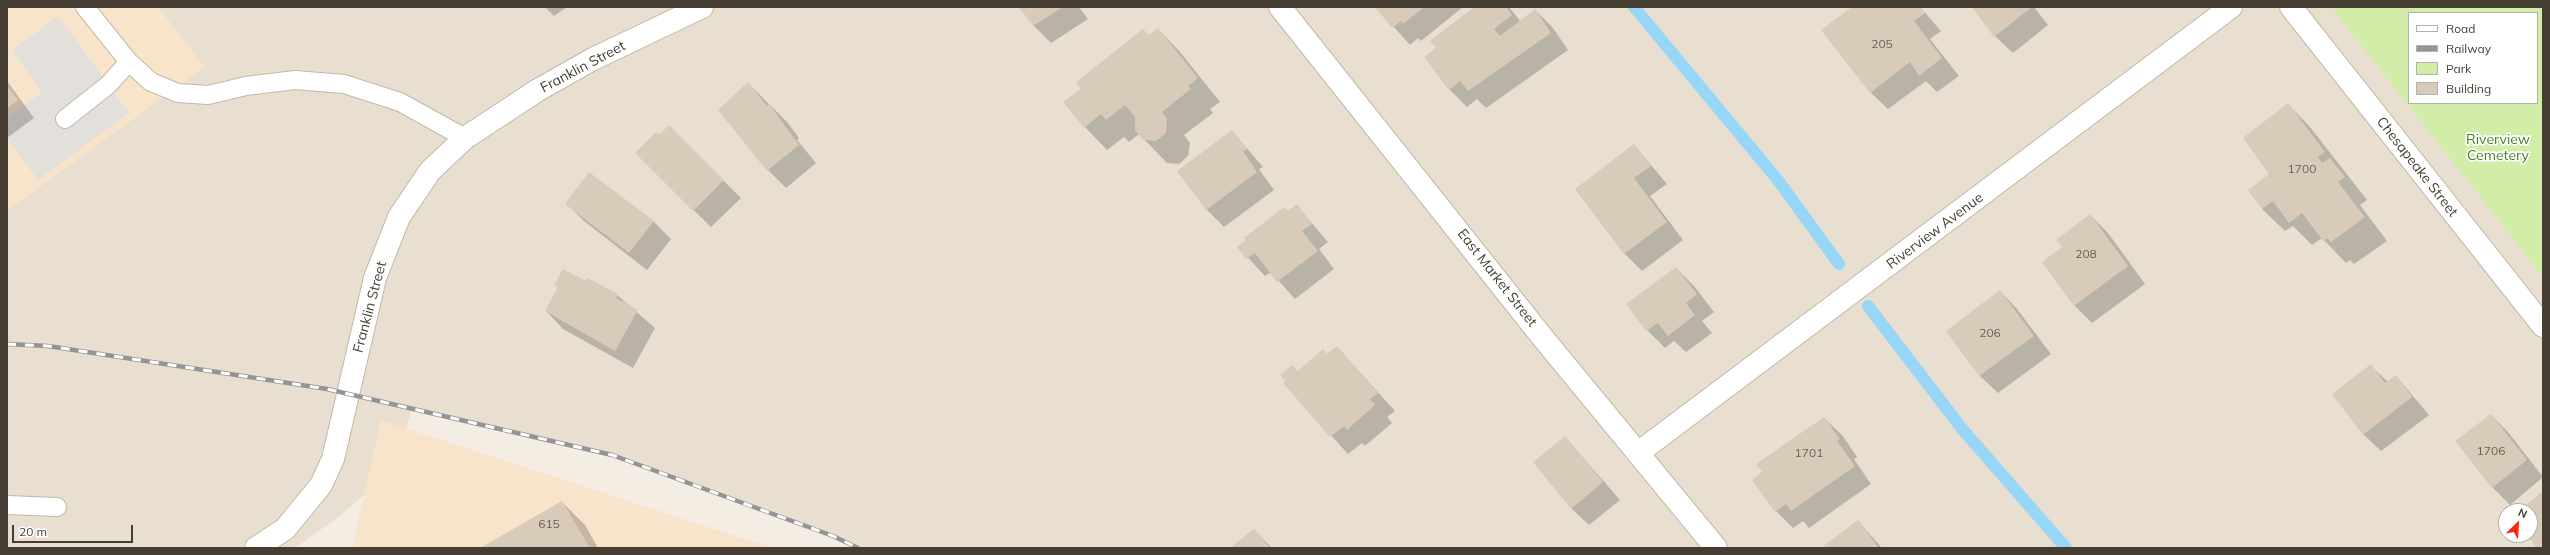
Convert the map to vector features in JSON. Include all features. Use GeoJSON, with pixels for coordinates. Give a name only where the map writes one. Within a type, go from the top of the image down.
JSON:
{"type":"FeatureCollection","features":[{"type":"Feature","properties":{"kind":"street","name":"Franklin Street"},"geometry":{"type":"LineString","coordinates":[[256,548],[285,529],[321,485],[333,459],[375,278],[399,217],[430,171],[465,138],[538,90],[593,59],[702,7]]}},
{"type":"Feature","properties":{"kind":"street","name":"East Market Street"},"geometry":{"type":"LineString","coordinates":[[1280,7],[1716,548]]}},
{"type":"Feature","properties":{"kind":"street","name":"Riverview Avenue"},"geometry":{"type":"LineString","coordinates":[[1638,453],[2231,7]]}},
{"type":"Feature","properties":{"kind":"street","name":"Chesapeake Street"},"geometry":{"type":"LineString","coordinates":[[2291,7],[2543,326]]}},
{"type":"Feature","properties":{"kind":"lane"},"geometry":{"type":"LineString","coordinates":[[85,7],[129,62],[151,82],[178,93],[208,95],[246,86],[295,80],[344,84],[400,102],[465,138]]}},
{"type":"Feature","properties":{"kind":"lane"},"geometry":{"type":"LineString","coordinates":[[65,119],[108,85],[129,62]]}},
{"type":"Feature","properties":{"kind":"lane"},"geometry":{"type":"LineString","coordinates":[[7,505],[57,507]]}},
{"type":"Feature","properties":{"kind":"shaded area"},"geometry":{"type":"Polygon","coordinates":[[[7,7],[2543,7],[2543,548],[858,548],[833,536],[612,455],[412,407],[396,468],[338,517],[295,548],[7,548],[7,7]]]}},
{"type":"Feature","properties":{"kind":"shaded area"},"geometry":{"type":"Polygon","coordinates":[[[7,7],[158,7],[205,67],[7,211],[7,7]]]}},
{"type":"Feature","properties":{"kind":"shaded area"},"geometry":{"type":"Polygon","coordinates":[[[58,16],[129,113],[38,180],[7,138],[7,118],[42,92],[12,50],[58,16]]]}},
{"type":"Feature","properties":{"kind":"shaded area"},"geometry":{"type":"Polygon","coordinates":[[[381,420],[766,546],[770,548],[352,548],[381,420]]]}},
{"type":"Feature","properties":{"kind":"green space","name":"Riverview Cemetery"},"geometry":{"type":"Polygon","coordinates":[[[2331,7],[2543,7],[2543,277],[2331,7]]]}},
{"type":"Feature","properties":{"kind":"building"},"geometry":{"type":"Polygon","coordinates":[[[1019,7],[1063,7],[1033,26],[1019,7]]]}},
{"type":"Feature","properties":{"kind":"building"},"geometry":{"type":"Polygon","coordinates":[[[1375,7],[1424,7],[1403,24],[1401,21],[1392,28],[1375,7]]]}},
{"type":"Feature","properties":{"kind":"building"},"geometry":{"type":"Polygon","coordinates":[[[1474,7],[1506,7],[1512,15],[1494,29],[1500,36],[1535,9],[1551,33],[1468,91],[1460,81],[1449,90],[1424,57],[1436,48],[1430,41],[1474,7]]]}},
{"type":"Feature","properties":{"kind":"building"},"geometry":{"type":"Polygon","coordinates":[[[1852,7],[1920,7],[1925,13],[1914,21],[1942,58],[1919,76],[1910,62],[1870,93],[1821,30],[1852,7]]]}},
{"type":"Feature","properties":{"kind":"building"},"geometry":{"type":"Polygon","coordinates":[[[1972,7],[2032,7],[1994,37],[1972,7]]]}},
{"type":"Feature","properties":{"kind":"building"},"geometry":{"type":"Polygon","coordinates":[[[1158,28],[1198,78],[1188,86],[1191,89],[1162,112],[1167,119],[1166,133],[1156,141],[1143,140],[1135,130],[1135,117],[1125,105],[1106,120],[1101,114],[1084,128],[1063,102],[1081,89],[1076,82],[1143,29],[1149,35],[1158,28]]]}},
{"type":"Feature","properties":{"kind":"building"},"geometry":{"type":"Polygon","coordinates":[[[748,82],[767,106],[769,104],[799,145],[767,171],[718,110],[748,82]]]}},
{"type":"Feature","properties":{"kind":"building"},"geometry":{"type":"Polygon","coordinates":[[[7,86],[18,100],[7,108],[7,86]]]}},
{"type":"Feature","properties":{"kind":"building"},"geometry":{"type":"Polygon","coordinates":[[[2288,103],[2325,152],[2318,157],[2322,163],[2330,158],[2345,177],[2338,182],[2365,217],[2331,242],[2327,238],[2323,241],[2302,213],[2289,223],[2273,201],[2262,209],[2248,190],[2269,174],[2243,138],[2288,103]]]}},
{"type":"Feature","properties":{"kind":"building"},"geometry":{"type":"Polygon","coordinates":[[[669,125],[724,180],[693,211],[635,153],[656,132],[659,135],[669,125]]]}},
{"type":"Feature","properties":{"kind":"building"},"geometry":{"type":"Polygon","coordinates":[[[1232,130],[1247,149],[1243,151],[1257,172],[1206,210],[1177,171],[1232,130]]]}},
{"type":"Feature","properties":{"kind":"building"},"geometry":{"type":"Polygon","coordinates":[[[1634,144],[1651,166],[1634,178],[1667,222],[1624,254],[1575,189],[1634,144]]]}},
{"type":"Feature","properties":{"kind":"building"},"geometry":{"type":"Polygon","coordinates":[[[589,172],[654,221],[629,253],[565,204],[589,172]]]}},
{"type":"Feature","properties":{"kind":"building"},"geometry":{"type":"Polygon","coordinates":[[[1297,204],[1312,224],[1302,231],[1318,251],[1277,282],[1255,253],[1246,259],[1237,247],[1246,240],[1244,238],[1284,207],[1288,211],[1297,204]]]}},
{"type":"Feature","properties":{"kind":"building"},"geometry":{"type":"Polygon","coordinates":[[[2090,214],[2128,266],[2074,306],[2042,262],[2062,247],[2056,240],[2090,214]]]}},
{"type":"Feature","properties":{"kind":"building"},"geometry":{"type":"Polygon","coordinates":[[[1676,267],[1697,294],[1686,303],[1695,315],[1668,336],[1658,323],[1646,331],[1626,304],[1676,267]]]}},
{"type":"Feature","properties":{"kind":"building"},"geometry":{"type":"Polygon","coordinates":[[[563,269],[586,281],[588,278],[618,294],[616,298],[638,310],[615,351],[545,311],[558,287],[554,285],[563,269]]]}},
{"type":"Feature","properties":{"kind":"building"},"geometry":{"type":"Polygon","coordinates":[[[2000,290],[2034,336],[1979,376],[1946,331],[2000,290]]]}},
{"type":"Feature","properties":{"kind":"building"},"geometry":{"type":"Polygon","coordinates":[[[1337,346],[1378,393],[1370,399],[1375,405],[1347,430],[1344,426],[1330,437],[1283,383],[1285,381],[1280,375],[1292,365],[1298,371],[1323,349],[1327,354],[1337,346]]]}},
{"type":"Feature","properties":{"kind":"building"},"geometry":{"type":"Polygon","coordinates":[[[2371,364],[2385,383],[2396,375],[2412,397],[2363,435],[2332,394],[2371,364]]]}},
{"type":"Feature","properties":{"kind":"building"},"geometry":{"type":"Polygon","coordinates":[[[2491,414],[2527,460],[2492,488],[2455,441],[2491,414]]]}},
{"type":"Feature","properties":{"kind":"building"},"geometry":{"type":"Polygon","coordinates":[[[1824,417],[1840,439],[1837,441],[1855,466],[1791,511],[1786,504],[1775,512],[1752,480],[1762,472],[1756,464],[1824,417]]]}},
{"type":"Feature","properties":{"kind":"building"},"geometry":{"type":"Polygon","coordinates":[[[1565,436],[1603,482],[1571,509],[1533,462],[1565,436]]]}},
{"type":"Feature","properties":{"kind":"building"},"geometry":{"type":"Polygon","coordinates":[[[2543,491],[2543,548],[2537,548],[2533,543],[2538,543],[2538,503],[2529,503],[2543,491]]]}},
{"type":"Feature","properties":{"kind":"building"},"geometry":{"type":"Polygon","coordinates":[[[562,501],[590,548],[480,548],[562,501]]]}},
{"type":"Feature","properties":{"kind":"building"},"geometry":{"type":"Polygon","coordinates":[[[1858,520],[1879,548],[1821,548],[1858,520]]]}},
{"type":"Feature","properties":{"kind":"building"},"geometry":{"type":"Polygon","coordinates":[[[1254,529],[1270,548],[1230,548],[1254,529]]]}},
{"type":"Feature","properties":{"kind":"waterway"},"geometry":{"type":"LineString","coordinates":[[1634,7],[1777,179],[1839,264]]}},
{"type":"Feature","properties":{"kind":"waterway"},"geometry":{"type":"LineString","coordinates":[[1868,306],[1963,430],[2066,548]]}},
{"type":"Feature","properties":{"kind":"railway"},"geometry":{"type":"LineString","coordinates":[[7,344],[48,346],[327,389],[612,455],[833,536],[858,548]]}}]}
